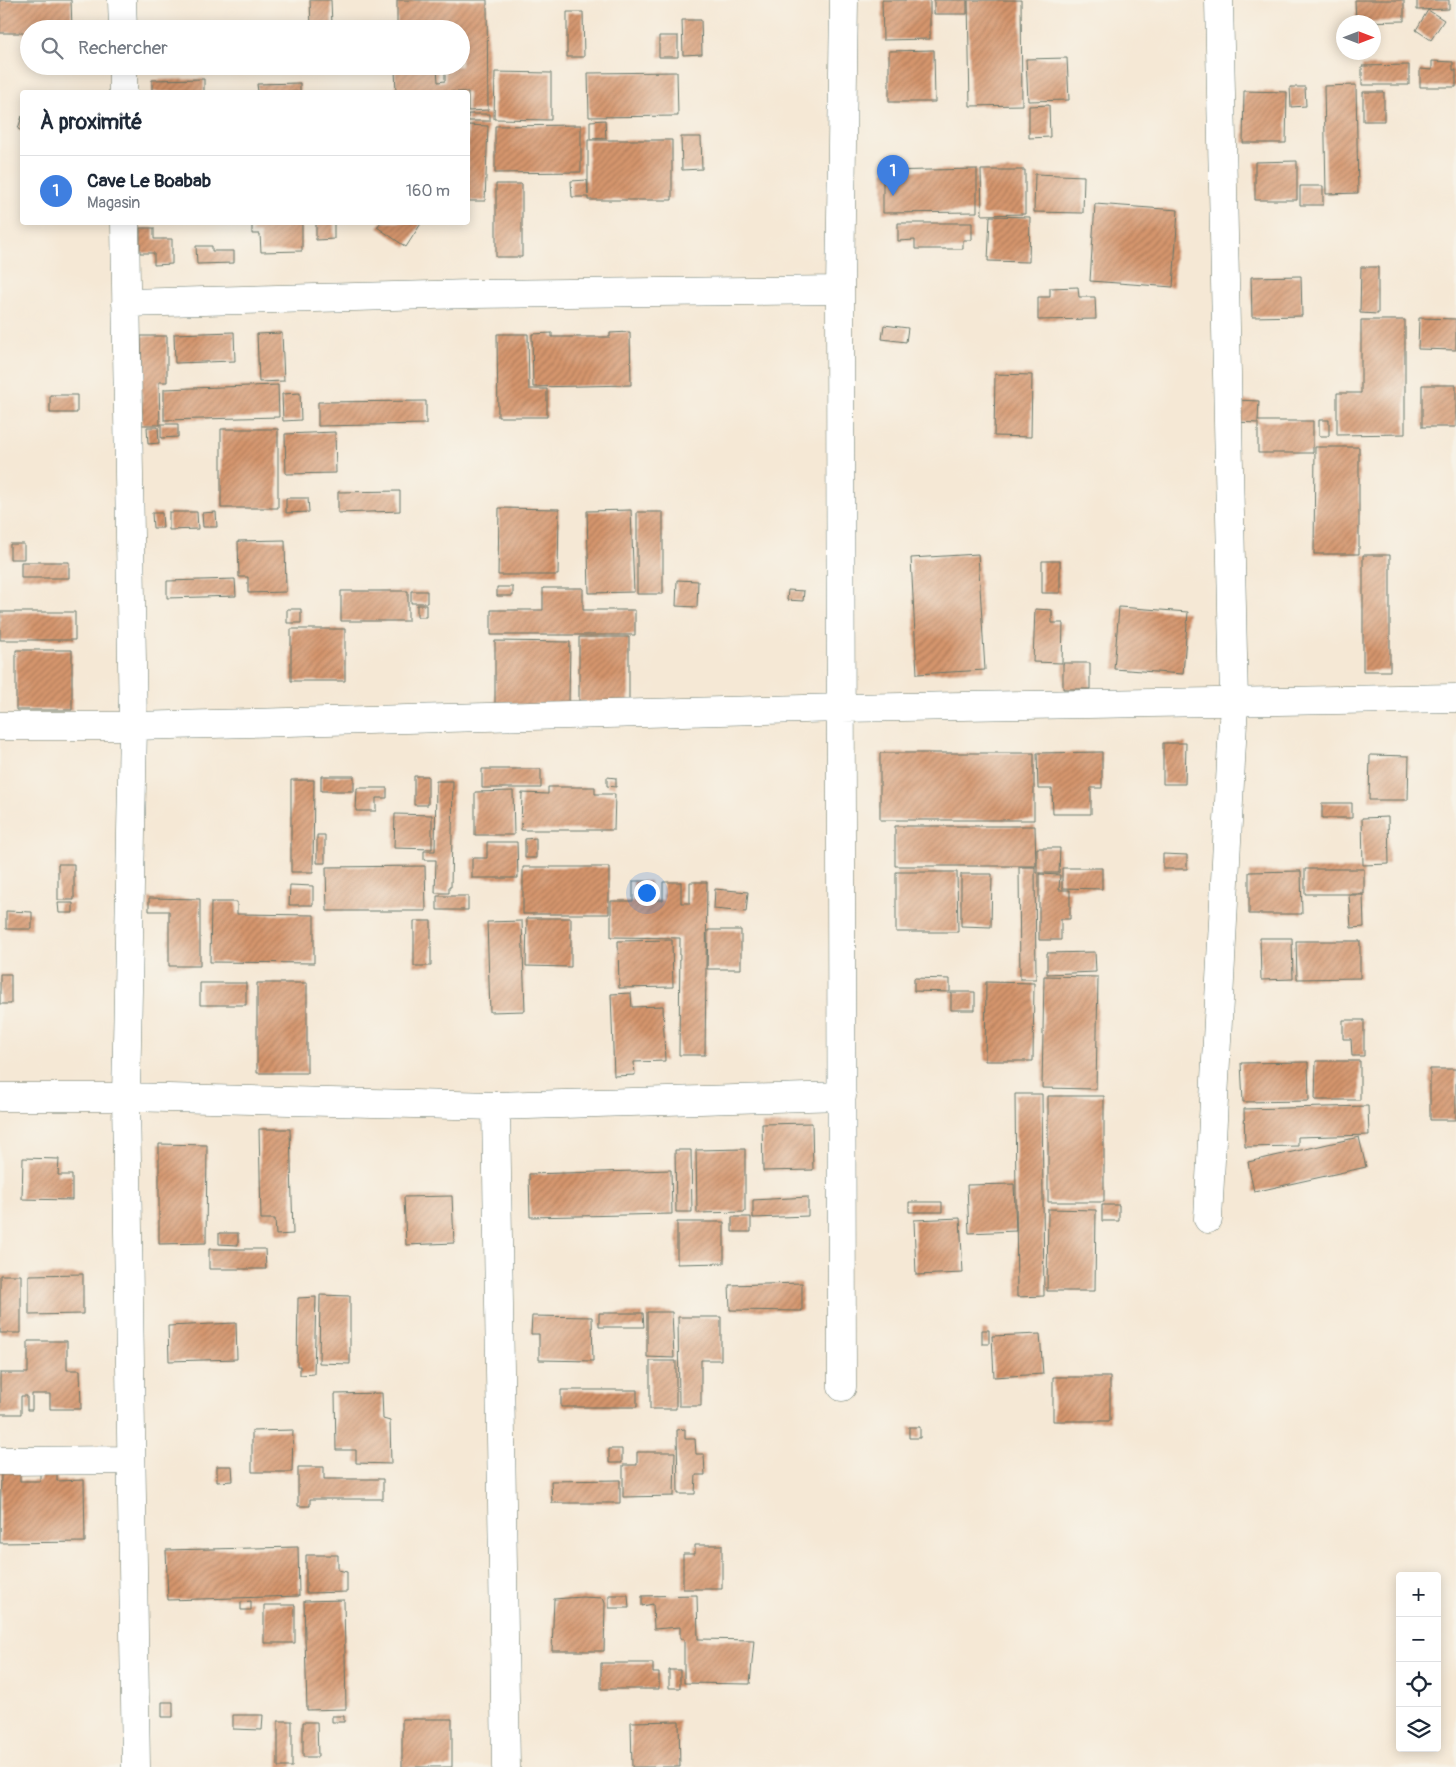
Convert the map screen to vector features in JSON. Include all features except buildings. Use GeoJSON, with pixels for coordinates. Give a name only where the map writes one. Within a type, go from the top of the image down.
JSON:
{"type":"FeatureCollection","features":[{"type":"Feature","properties":{"kind":"street"},"geometry":{"type":"LineString","coordinates":[[122,0],[122,20]]}},
{"type":"Feature","properties":{"kind":"street"},"geometry":{"type":"LineString","coordinates":[[842,1387],[840,290],[844,0]]}},
{"type":"Feature","properties":{"kind":"street"},"geometry":{"type":"LineString","coordinates":[[1208,1219],[1234,702],[1219,0]]}},
{"type":"Feature","properties":{"kind":"street"},"geometry":{"type":"LineString","coordinates":[[123,75],[123,90]]}},
{"type":"Feature","properties":{"kind":"street"},"geometry":{"type":"LineString","coordinates":[[125,225],[133,726],[126,1097],[136,1767]]}},
{"type":"Feature","properties":{"kind":"street"},"geometry":{"type":"LineString","coordinates":[[126,303],[471,294],[840,290]]}},
{"type":"Feature","properties":{"kind":"street"},"geometry":{"type":"LineString","coordinates":[[0,726],[133,726],[842,708],[1456,698]]}},
{"type":"Feature","properties":{"kind":"street"},"geometry":{"type":"LineString","coordinates":[[0,1097],[126,1097],[496,1106],[842,1096]]}},
{"type":"Feature","properties":{"kind":"street"},"geometry":{"type":"LineString","coordinates":[[496,1106],[506,1767]]}},
{"type":"Feature","properties":{"kind":"street"},"geometry":{"type":"LineString","coordinates":[[0,1461],[131,1460]]}},
{"type":"Feature","properties":{"kind":"place","name":"Cave Le Boabab"},"geometry":{"type":"Point","coordinates":[893,196]}}]}
